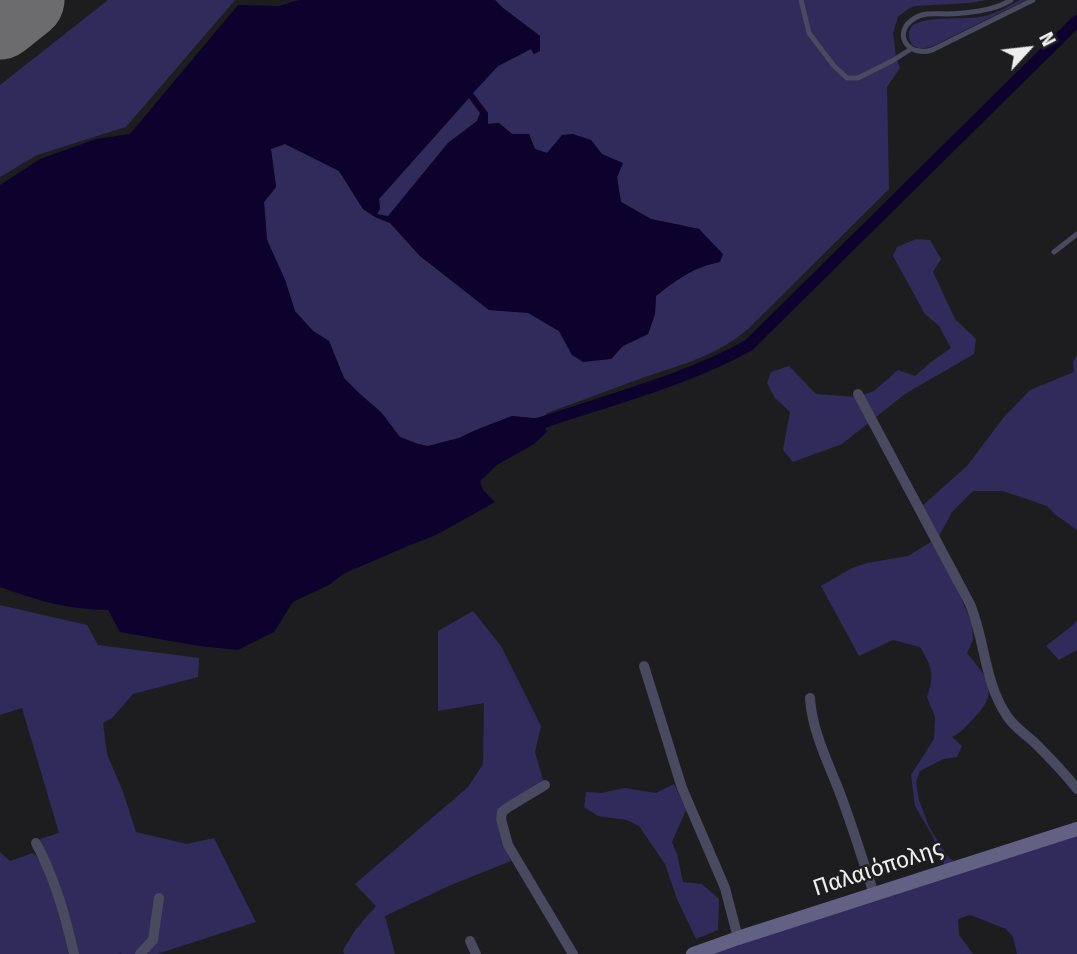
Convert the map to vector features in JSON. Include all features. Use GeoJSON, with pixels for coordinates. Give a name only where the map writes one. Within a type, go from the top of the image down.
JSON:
{"type":"FeatureCollection","features":[{"type":"Feature","properties":{"kind":"main road","name":"Παλαιόπολης"},"geometry":{"type":"LineString","coordinates":[[693,954],[1077,829]]}},
{"type":"Feature","properties":{"kind":"street"},"geometry":{"type":"LineString","coordinates":[[858,394],[970,604],[1000,704],[1015,727],[1055,762],[1077,789]]}},
{"type":"Feature","properties":{"kind":"street"},"geometry":{"type":"LineString","coordinates":[[644,666],[682,788],[725,888],[738,938]]}},
{"type":"Feature","properties":{"kind":"street"},"geometry":{"type":"LineString","coordinates":[[810,698],[818,736],[874,894]]}},
{"type":"Feature","properties":{"kind":"street"},"geometry":{"type":"LineString","coordinates":[[545,785],[507,808],[502,812],[501,819],[508,845],[573,954]]}},
{"type":"Feature","properties":{"kind":"street"},"geometry":{"type":"LineString","coordinates":[[36,844],[57,890],[74,954]]}},
{"type":"Feature","properties":{"kind":"street"},"geometry":{"type":"LineString","coordinates":[[140,954],[153,940],[159,898]]}},
{"type":"Feature","properties":{"kind":"street"},"geometry":{"type":"LineString","coordinates":[[470,941],[476,954]]}},
{"type":"Feature","properties":{"kind":"lane"},"geometry":{"type":"LineString","coordinates":[[802,0],[809,33],[846,78],[858,78],[911,49]]}},
{"type":"Feature","properties":{"kind":"lane"},"geometry":{"type":"LineString","coordinates":[[1011,0],[988,9],[965,13],[920,15],[908,23],[904,40],[911,49],[923,52],[932,50],[1033,0]]}},
{"type":"Feature","properties":{"kind":"lane"},"geometry":{"type":"LineString","coordinates":[[1054,252],[1077,234]]}},
{"type":"Feature","properties":{"kind":"shaded area"},"geometry":{"type":"Polygon","coordinates":[[[108,0],[235,0],[126,127],[37,155],[0,177],[0,85],[108,0]]]}},
{"type":"Feature","properties":{"kind":"shaded area"},"geometry":{"type":"Polygon","coordinates":[[[299,0],[495,0],[540,36],[540,51],[534,54],[531,49],[498,66],[473,93],[488,113],[488,124],[499,123],[512,134],[529,134],[535,149],[547,153],[562,135],[573,134],[591,140],[602,154],[623,163],[617,178],[621,202],[651,219],[699,229],[723,254],[720,262],[686,274],[656,296],[655,314],[648,334],[623,346],[611,359],[583,362],[572,355],[559,331],[528,313],[489,310],[420,256],[390,223],[363,209],[339,171],[285,144],[271,149],[276,187],[264,202],[267,240],[295,311],[313,331],[329,341],[344,378],[381,412],[400,437],[428,446],[459,438],[512,416],[542,419],[547,432],[534,444],[497,465],[480,481],[483,490],[495,502],[436,535],[343,574],[329,585],[293,602],[274,632],[238,650],[120,632],[108,610],[53,603],[0,587],[0,185],[40,159],[96,139],[130,134],[238,5],[279,6],[299,0]],[[469,98],[379,199],[380,209],[377,214],[388,216],[448,143],[477,121],[480,113],[469,98]]]}},
{"type":"Feature","properties":{"kind":"shaded area"},"geometry":{"type":"Polygon","coordinates":[[[495,0],[986,0],[915,6],[898,17],[893,33],[900,68],[887,87],[889,189],[748,329],[724,346],[699,358],[547,413],[542,419],[512,416],[459,438],[428,446],[400,437],[386,418],[344,378],[329,341],[313,331],[295,311],[267,240],[264,202],[276,187],[271,149],[285,144],[339,171],[363,209],[390,223],[420,256],[489,310],[528,312],[559,331],[572,355],[611,359],[623,346],[648,334],[655,314],[656,296],[686,274],[720,262],[699,229],[651,219],[621,202],[617,177],[591,140],[556,143],[547,153],[535,149],[529,134],[512,134],[499,123],[488,124],[488,113],[472,94],[498,66],[531,49],[534,54],[540,51],[540,36],[495,0]]]}},
{"type":"Feature","properties":{"kind":"shaded area"},"geometry":{"type":"Polygon","coordinates":[[[1020,0],[1026,0],[931,47],[920,49],[910,42],[910,29],[922,21],[985,16],[1020,0]]]}},
{"type":"Feature","properties":{"kind":"shaded area"},"geometry":{"type":"Polygon","coordinates":[[[469,98],[480,113],[477,121],[448,143],[388,217],[377,214],[380,209],[379,199],[469,98]]]}},
{"type":"Feature","properties":{"kind":"shaded area"},"geometry":{"type":"Polygon","coordinates":[[[916,239],[930,240],[941,259],[933,272],[955,319],[976,339],[974,354],[905,394],[842,444],[793,462],[783,450],[790,412],[775,398],[767,383],[771,372],[789,366],[816,394],[857,397],[874,391],[898,370],[915,376],[951,348],[939,326],[925,314],[893,256],[897,247],[916,239]]]}},
{"type":"Feature","properties":{"kind":"shaded area"},"geometry":{"type":"Polygon","coordinates":[[[1077,355],[1077,530],[1047,506],[1003,491],[973,491],[952,512],[939,536],[954,582],[972,624],[973,640],[967,653],[986,678],[989,693],[982,709],[952,737],[962,746],[957,757],[943,759],[920,771],[916,782],[919,800],[929,827],[947,856],[966,870],[1077,834],[1077,954],[1017,954],[1013,937],[1006,929],[970,915],[958,919],[959,935],[973,954],[710,954],[949,876],[932,835],[915,806],[911,775],[934,739],[935,717],[927,697],[931,671],[927,660],[920,647],[893,640],[859,656],[821,586],[852,568],[908,556],[931,542],[921,507],[967,466],[1004,417],[1030,390],[1074,372],[1073,362],[1077,355]]]}},
{"type":"Feature","properties":{"kind":"shaded area"},"geometry":{"type":"Polygon","coordinates":[[[0,605],[87,625],[98,645],[199,658],[198,677],[133,694],[112,718],[103,723],[107,754],[136,832],[187,844],[214,838],[256,922],[157,954],[77,954],[61,889],[40,839],[59,833],[22,708],[0,715],[0,605]]]}},
{"type":"Feature","properties":{"kind":"shaded area"},"geometry":{"type":"Polygon","coordinates":[[[473,611],[501,646],[541,726],[535,752],[543,780],[496,816],[502,842],[511,861],[385,916],[395,954],[344,954],[343,950],[356,929],[376,906],[355,884],[468,787],[483,764],[484,703],[438,711],[438,631],[473,611]]]}},
{"type":"Feature","properties":{"kind":"shaded area"},"geometry":{"type":"Polygon","coordinates":[[[1077,620],[1077,650],[1059,660],[1046,646],[1077,620]]]}},
{"type":"Feature","properties":{"kind":"shaded area"},"geometry":{"type":"Polygon","coordinates":[[[674,784],[686,810],[672,842],[683,882],[702,884],[719,899],[718,930],[696,939],[677,899],[665,864],[639,826],[627,820],[598,816],[584,807],[586,792],[601,793],[625,788],[656,793],[674,784]]]}},
{"type":"Feature","properties":{"kind":"shaded area"},"geometry":{"type":"Polygon","coordinates":[[[0,852],[10,861],[33,853],[41,861],[50,879],[69,954],[0,954],[0,852]]]}},
{"type":"Feature","properties":{"kind":"waterway"},"geometry":{"type":"LineString","coordinates":[[529,426],[675,379],[749,345],[1077,21]]}},
{"type":"Feature","properties":{"kind":"runway"},"geometry":{"type":"LineString","coordinates":[[0,20],[25,0]]}}]}
